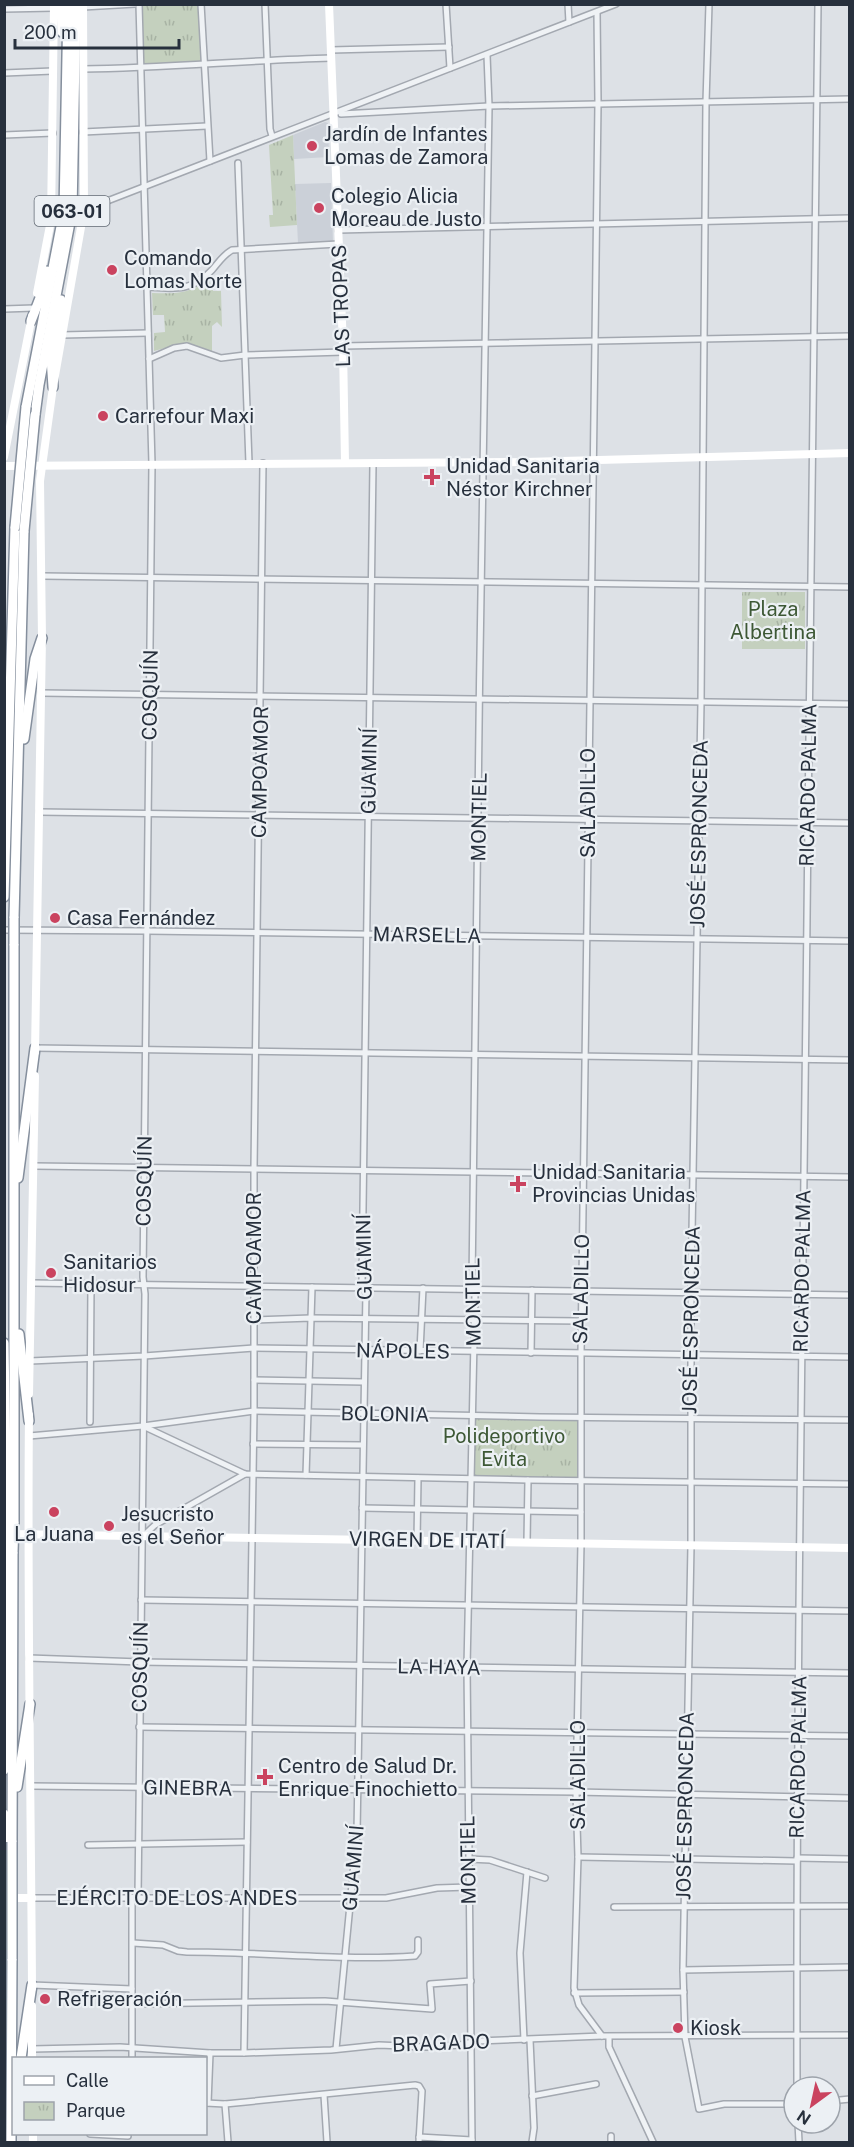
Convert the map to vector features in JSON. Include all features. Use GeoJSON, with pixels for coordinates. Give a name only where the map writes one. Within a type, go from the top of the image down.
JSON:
{"type":"FeatureCollection","features":[{"type":"Feature","properties":{"kind":"highway","name":"063-01"},"geometry":{"type":"LineString","coordinates":[[4,897],[6,812],[26,407],[64,211],[68,4]]}},
{"type":"Feature","properties":{"kind":"highway","name":"063-01"},"geometry":{"type":"LineString","coordinates":[[12,2142],[10,1522],[14,1291],[14,918],[18,777],[19,529],[39,385],[73,204],[79,130],[81,5]]}},
{"type":"Feature","properties":{"kind":"highway"},"geometry":{"type":"LineString","coordinates":[[56,6],[67,72]]}},
{"type":"Feature","properties":{"kind":"highway"},"geometry":{"type":"LineString","coordinates":[[79,130],[83,69]]}},
{"type":"Feature","properties":{"kind":"highway"},"geometry":{"type":"LineString","coordinates":[[31,321],[40,298],[64,211]]}},
{"type":"Feature","properties":{"kind":"highway"},"geometry":{"type":"LineString","coordinates":[[53,387],[51,358],[67,260],[65,249]]}},
{"type":"Feature","properties":{"kind":"highway"},"geometry":{"type":"LineString","coordinates":[[18,777],[35,658],[42,638]]}},
{"type":"Feature","properties":{"kind":"highway"},"geometry":{"type":"LineString","coordinates":[[4,789],[6,812]]}},
{"type":"Feature","properties":{"kind":"highway"},"geometry":{"type":"LineString","coordinates":[[13,1204],[35,1048]]}},
{"type":"Feature","properties":{"kind":"highway"},"geometry":{"type":"LineString","coordinates":[[14,1291],[29,1421]]}},
{"type":"Feature","properties":{"kind":"highway","name":"063-01"},"geometry":{"type":"LineString","coordinates":[[4,1343],[10,1522]]}},
{"type":"Feature","properties":{"kind":"highway","name":"063-01"},"geometry":{"type":"LineString","coordinates":[[4,1770],[10,1552]]}},
{"type":"Feature","properties":{"kind":"highway"},"geometry":{"type":"LineString","coordinates":[[10,1840],[30,1704]]}},
{"type":"Feature","properties":{"kind":"highway","name":"063-01"},"geometry":{"type":"LineString","coordinates":[[4,1814],[10,1840],[4,1892]]}},
{"type":"Feature","properties":{"kind":"highway"},"geometry":{"type":"LineString","coordinates":[[21,2057],[32,1985]]}},
{"type":"Feature","properties":{"kind":"street"},"geometry":{"type":"LineString","coordinates":[[137,4],[81,5],[83,69],[141,68],[449,47]]}},
{"type":"Feature","properties":{"kind":"street","name":"COSQUÍN"},"geometry":{"type":"LineString","coordinates":[[132,2057],[133,1943],[139,1843],[146,1294],[144,1285],[144,1168],[152,464],[143,129],[137,4]]}},
{"type":"Feature","properties":{"kind":"street"},"geometry":{"type":"LineString","coordinates":[[201,4],[210,161]]}},
{"type":"Feature","properties":{"kind":"street"},"geometry":{"type":"LineString","coordinates":[[265,4],[272,136]]}},
{"type":"Feature","properties":{"kind":"street","name":"LAS TROPAS"},"geometry":{"type":"LineString","coordinates":[[329,4],[343,349],[345,463]]}},
{"type":"Feature","properties":{"kind":"street"},"geometry":{"type":"LineString","coordinates":[[446,4],[450,68]]}},
{"type":"Feature","properties":{"kind":"street"},"geometry":{"type":"LineString","coordinates":[[568,4],[569,22]]}},
{"type":"Feature","properties":{"kind":"street"},"geometry":{"type":"LineString","coordinates":[[84,210],[616,4]]}},
{"type":"Feature","properties":{"kind":"street","name":"JOSÉ ESPRONCEDA"},"geometry":{"type":"LineString","coordinates":[[709,4],[691,1293],[691,1545],[683,1970],[686,2037],[699,2109],[724,2104],[782,2104]]}},
{"type":"Feature","properties":{"kind":"street","name":"RICARDO PALMA"},"geometry":{"type":"LineString","coordinates":[[797,2075],[797,1797],[800,1672],[804,1059],[818,4]]}},
{"type":"Feature","properties":{"kind":"street"},"geometry":{"type":"LineString","coordinates":[[4,9],[56,6],[50,230],[4,457]]}},
{"type":"Feature","properties":{"kind":"street","name":"SALADILLO"},"geometry":{"type":"LineString","coordinates":[[574,1993],[578,1857],[576,1792],[580,1669],[580,1354],[595,341],[597,12]]}},
{"type":"Feature","properties":{"kind":"street","name":"MONTIEL"},"geometry":{"type":"LineString","coordinates":[[472,2141],[467,1667],[475,1321],[472,1283],[480,581],[489,106],[487,55]]}},
{"type":"Feature","properties":{"kind":"street"},"geometry":{"type":"LineString","coordinates":[[4,73],[53,71]]}},
{"type":"Feature","properties":{"kind":"street"},"geometry":{"type":"LineString","coordinates":[[334,114],[489,106],[849,99]]}},
{"type":"Feature","properties":{"kind":"street"},"geometry":{"type":"LineString","coordinates":[[32,2057],[29,1421],[43,576],[39,496],[53,387],[84,210],[79,130],[207,126]]}},
{"type":"Feature","properties":{"kind":"street"},"geometry":{"type":"LineString","coordinates":[[4,135],[53,133]]}},
{"type":"Feature","properties":{"kind":"street"},"geometry":{"type":"LineString","coordinates":[[238,163],[249,464]]}},
{"type":"Feature","properties":{"kind":"street"},"geometry":{"type":"LineString","coordinates":[[338,230],[849,218]]}},
{"type":"Feature","properties":{"kind":"street"},"geometry":{"type":"LineString","coordinates":[[147,287],[171,290],[192,285],[207,275],[226,253],[241,248],[338,244]]}},
{"type":"Feature","properties":{"kind":"street"},"geometry":{"type":"LineString","coordinates":[[4,309],[34,308]]}},
{"type":"Feature","properties":{"kind":"street"},"geometry":{"type":"LineString","coordinates":[[62,335],[148,333]]}},
{"type":"Feature","properties":{"kind":"street"},"geometry":{"type":"LineString","coordinates":[[149,359],[174,348],[187,346],[221,358],[343,349],[485,344],[849,336]]}},
{"type":"Feature","properties":{"kind":"street"},"geometry":{"type":"LineString","coordinates":[[4,466],[373,464],[849,453]]}},
{"type":"Feature","properties":{"kind":"street","name":"CAMPOAMOR"},"geometry":{"type":"LineString","coordinates":[[244,2053],[254,1412],[254,1168],[263,463]]}},
{"type":"Feature","properties":{"kind":"street","name":"GUAMINÍ"},"geometry":{"type":"LineString","coordinates":[[336,2049],[357,1833],[366,1292],[362,1283],[373,464]]}},
{"type":"Feature","properties":{"kind":"street"},"geometry":{"type":"LineString","coordinates":[[43,576],[849,587]]}},
{"type":"Feature","properties":{"kind":"street"},"geometry":{"type":"LineString","coordinates":[[41,693],[849,704]]}},
{"type":"Feature","properties":{"kind":"street"},"geometry":{"type":"LineString","coordinates":[[39,812],[849,823]]}},
{"type":"Feature","properties":{"kind":"street","name":"MARSELLA"},"geometry":{"type":"LineString","coordinates":[[4,930],[849,941]]}},
{"type":"Feature","properties":{"kind":"street"},"geometry":{"type":"LineString","coordinates":[[35,1048],[849,1060]]}},
{"type":"Feature","properties":{"kind":"street"},"geometry":{"type":"LineString","coordinates":[[34,1166],[849,1177]]}},
{"type":"Feature","properties":{"kind":"street"},"geometry":{"type":"LineString","coordinates":[[32,1283],[849,1295]]}},
{"type":"Feature","properties":{"kind":"street"},"geometry":{"type":"LineString","coordinates":[[90,1422],[91,1285]]}},
{"type":"Feature","properties":{"kind":"street"},"geometry":{"type":"LineString","coordinates":[[306,1475],[312,1287]]}},
{"type":"Feature","properties":{"kind":"street"},"geometry":{"type":"LineString","coordinates":[[420,1351],[423,1288]]}},
{"type":"Feature","properties":{"kind":"street"},"geometry":{"type":"LineString","coordinates":[[531,1353],[532,1290]]}},
{"type":"Feature","properties":{"kind":"street"},"geometry":{"type":"LineString","coordinates":[[254,1320],[311,1318],[581,1321]]}},
{"type":"Feature","properties":{"kind":"street","name":"NÁPOLES"},"geometry":{"type":"LineString","coordinates":[[30,1361],[254,1348],[849,1357]]}},
{"type":"Feature","properties":{"kind":"street"},"geometry":{"type":"LineString","coordinates":[[254,1380],[364,1382]]}},
{"type":"Feature","properties":{"kind":"street","name":"BOLONIA"},"geometry":{"type":"LineString","coordinates":[[29,1436],[144,1426],[254,1412],[849,1420]]}},
{"type":"Feature","properties":{"kind":"street"},"geometry":{"type":"LineString","coordinates":[[144,1426],[245,1474]]}},
{"type":"Feature","properties":{"kind":"street"},"geometry":{"type":"LineString","coordinates":[[253,1444],[363,1445]]}},
{"type":"Feature","properties":{"kind":"street"},"geometry":{"type":"LineString","coordinates":[[142,1537],[155,1525],[245,1474],[252,1473],[418,1478],[849,1484]]}},
{"type":"Feature","properties":{"kind":"street"},"geometry":{"type":"LineString","coordinates":[[417,1541],[418,1478]]}},
{"type":"Feature","properties":{"kind":"street"},"geometry":{"type":"LineString","coordinates":[[527,1542],[528,1480]]}},
{"type":"Feature","properties":{"kind":"street"},"geometry":{"type":"LineString","coordinates":[[362,1508],[581,1512]]}},
{"type":"Feature","properties":{"kind":"street","name":"VIRGEN DE ITATÍ"},"geometry":{"type":"LineString","coordinates":[[4,1534],[849,1548]]}},
{"type":"Feature","properties":{"kind":"street"},"geometry":{"type":"LineString","coordinates":[[141,1600],[849,1611]]}},
{"type":"Feature","properties":{"kind":"street","name":"LA HAYA"},"geometry":{"type":"LineString","coordinates":[[29,1658],[140,1662],[849,1673]]}},
{"type":"Feature","properties":{"kind":"street"},"geometry":{"type":"LineString","coordinates":[[139,1726],[849,1736]]}},
{"type":"Feature","properties":{"kind":"street","name":"GINEBRA"},"geometry":{"type":"LineString","coordinates":[[31,1786],[576,1792],[849,1798]]}},
{"type":"Feature","properties":{"kind":"street"},"geometry":{"type":"LineString","coordinates":[[88,1845],[247,1842]]}},
{"type":"Feature","properties":{"kind":"street"},"geometry":{"type":"LineString","coordinates":[[578,1857],[684,1860],[849,1859]]}},
{"type":"Feature","properties":{"kind":"street"},"geometry":{"type":"LineString","coordinates":[[469,1859],[490,1860],[545,1878]]}},
{"type":"Feature","properties":{"kind":"street"},"geometry":{"type":"LineString","coordinates":[[527,1872],[520,1953],[532,2096],[534,2128],[532,2142]]}},
{"type":"Feature","properties":{"kind":"street","name":"EJÉRCITO DE LOS ANDES"},"geometry":{"type":"LineString","coordinates":[[4,1898],[394,1898],[437,1888],[469,1887]]}},
{"type":"Feature","properties":{"kind":"street"},"geometry":{"type":"LineString","coordinates":[[614,1907],[849,1906]]}},
{"type":"Feature","properties":{"kind":"street"},"geometry":{"type":"LineString","coordinates":[[133,1943],[163,1945],[187,1952],[383,1958],[415,1956],[418,1952],[418,1940]]}},
{"type":"Feature","properties":{"kind":"street"},"geometry":{"type":"LineString","coordinates":[[683,1970],[849,1967]]}},
{"type":"Feature","properties":{"kind":"street"},"geometry":{"type":"LineString","coordinates":[[131,2004],[245,2001],[342,2003],[432,2009],[430,1984],[471,1981]]}},
{"type":"Feature","properties":{"kind":"street"},"geometry":{"type":"LineString","coordinates":[[32,1985],[132,1989]]}},
{"type":"Feature","properties":{"kind":"street"},"geometry":{"type":"LineString","coordinates":[[602,2036],[579,2005],[574,1993],[684,1992]]}},
{"type":"Feature","properties":{"kind":"street","name":"BRAGADO"},"geometry":{"type":"LineString","coordinates":[[32,2049],[120,2047],[244,2053],[379,2045],[426,2047],[602,2036],[849,2035]]}},
{"type":"Feature","properties":{"kind":"street"},"geometry":{"type":"LineString","coordinates":[[609,2037],[609,2047],[653,2142]]}},
{"type":"Feature","properties":{"kind":"street"},"geometry":{"type":"LineString","coordinates":[[210,2053],[207,2103],[225,2104],[393,2086],[418,2086],[422,2091],[419,2140],[472,2141]]}},
{"type":"Feature","properties":{"kind":"street"},"geometry":{"type":"LineString","coordinates":[[532,2096],[596,2084]]}},
{"type":"Feature","properties":{"kind":"street"},"geometry":{"type":"LineString","coordinates":[[324,2095],[327,2142]]}},
{"type":"Feature","properties":{"kind":"street"},"geometry":{"type":"LineString","coordinates":[[225,2104],[228,2142]]}},
{"type":"Feature","properties":{"kind":"street"},"geometry":{"type":"LineString","coordinates":[[109,2135],[128,2137]]}},
{"type":"Feature","properties":{"kind":"shaded area"},"geometry":{"type":"Polygon","coordinates":[[[325,122],[328,123],[329,157],[294,159],[293,135],[325,122]]]}},
{"type":"Feature","properties":{"kind":"shaded area"},"geometry":{"type":"Polygon","coordinates":[[[331,183],[333,243],[298,243],[295,184],[331,183]]]}},
{"type":"Feature","properties":{"kind":"green space"},"geometry":{"type":"Polygon","coordinates":[[[139,5],[201,5],[205,64],[141,68],[139,5]]]}},
{"type":"Feature","properties":{"kind":"green space"},"geometry":{"type":"Polygon","coordinates":[[[293,135],[297,225],[270,227],[269,215],[273,215],[269,145],[293,135]]]}},
{"type":"Feature","properties":{"kind":"green space"},"geometry":{"type":"Polygon","coordinates":[[[209,279],[213,291],[221,291],[222,327],[217,322],[212,326],[212,353],[184,343],[154,351],[154,333],[165,332],[164,315],[153,315],[152,293],[182,292],[195,288],[209,279]]]}},
{"type":"Feature","properties":{"kind":"green space","name":"Plaza Albertina"},"geometry":{"type":"Polygon","coordinates":[[[742,592],[805,592],[805,649],[742,649],[742,592]]]}},
{"type":"Feature","properties":{"kind":"green space","name":"Polideportivo Evita"},"geometry":{"type":"Polygon","coordinates":[[[472,1416],[580,1417],[581,1481],[472,1478],[472,1416]]]}},
{"type":"Feature","properties":{"kind":"place","name":"Jardín de Infantes Lomas de Zamora"},"geometry":{"type":"Point","coordinates":[312,146]}},
{"type":"Feature","properties":{"kind":"place","name":"Colegio Alicia Moreau de Justo"},"geometry":{"type":"Point","coordinates":[319,208]}},
{"type":"Feature","properties":{"kind":"place","name":"Comando Lomas Norte"},"geometry":{"type":"Point","coordinates":[112,270]}},
{"type":"Feature","properties":{"kind":"place","name":"Carrefour Maxi"},"geometry":{"type":"Point","coordinates":[103,416]}},
{"type":"Feature","properties":{"kind":"place","name":"Unidad Sanitaria Néstor Kirchner"},"geometry":{"type":"Point","coordinates":[432,477]}},
{"type":"Feature","properties":{"kind":"place","name":"Casa Fernández"},"geometry":{"type":"Point","coordinates":[55,918]}},
{"type":"Feature","properties":{"kind":"place","name":"Unidad Sanitaria Provincias Unidas"},"geometry":{"type":"Point","coordinates":[518,1184]}},
{"type":"Feature","properties":{"kind":"place","name":"Sanitarios Hidosur"},"geometry":{"type":"Point","coordinates":[51,1273]}},
{"type":"Feature","properties":{"kind":"place","name":"La Juana"},"geometry":{"type":"Point","coordinates":[54,1512]}},
{"type":"Feature","properties":{"kind":"place","name":"Jesucristo es el Señor"},"geometry":{"type":"Point","coordinates":[109,1526]}},
{"type":"Feature","properties":{"kind":"place","name":"Centro de Salud Dr. Enrique Finochietto"},"geometry":{"type":"Point","coordinates":[265,1777]}},
{"type":"Feature","properties":{"kind":"place","name":"Refrigeración"},"geometry":{"type":"Point","coordinates":[45,1999]}},
{"type":"Feature","properties":{"kind":"place","name":"Kiosk"},"geometry":{"type":"Point","coordinates":[678,2028]}}]}
